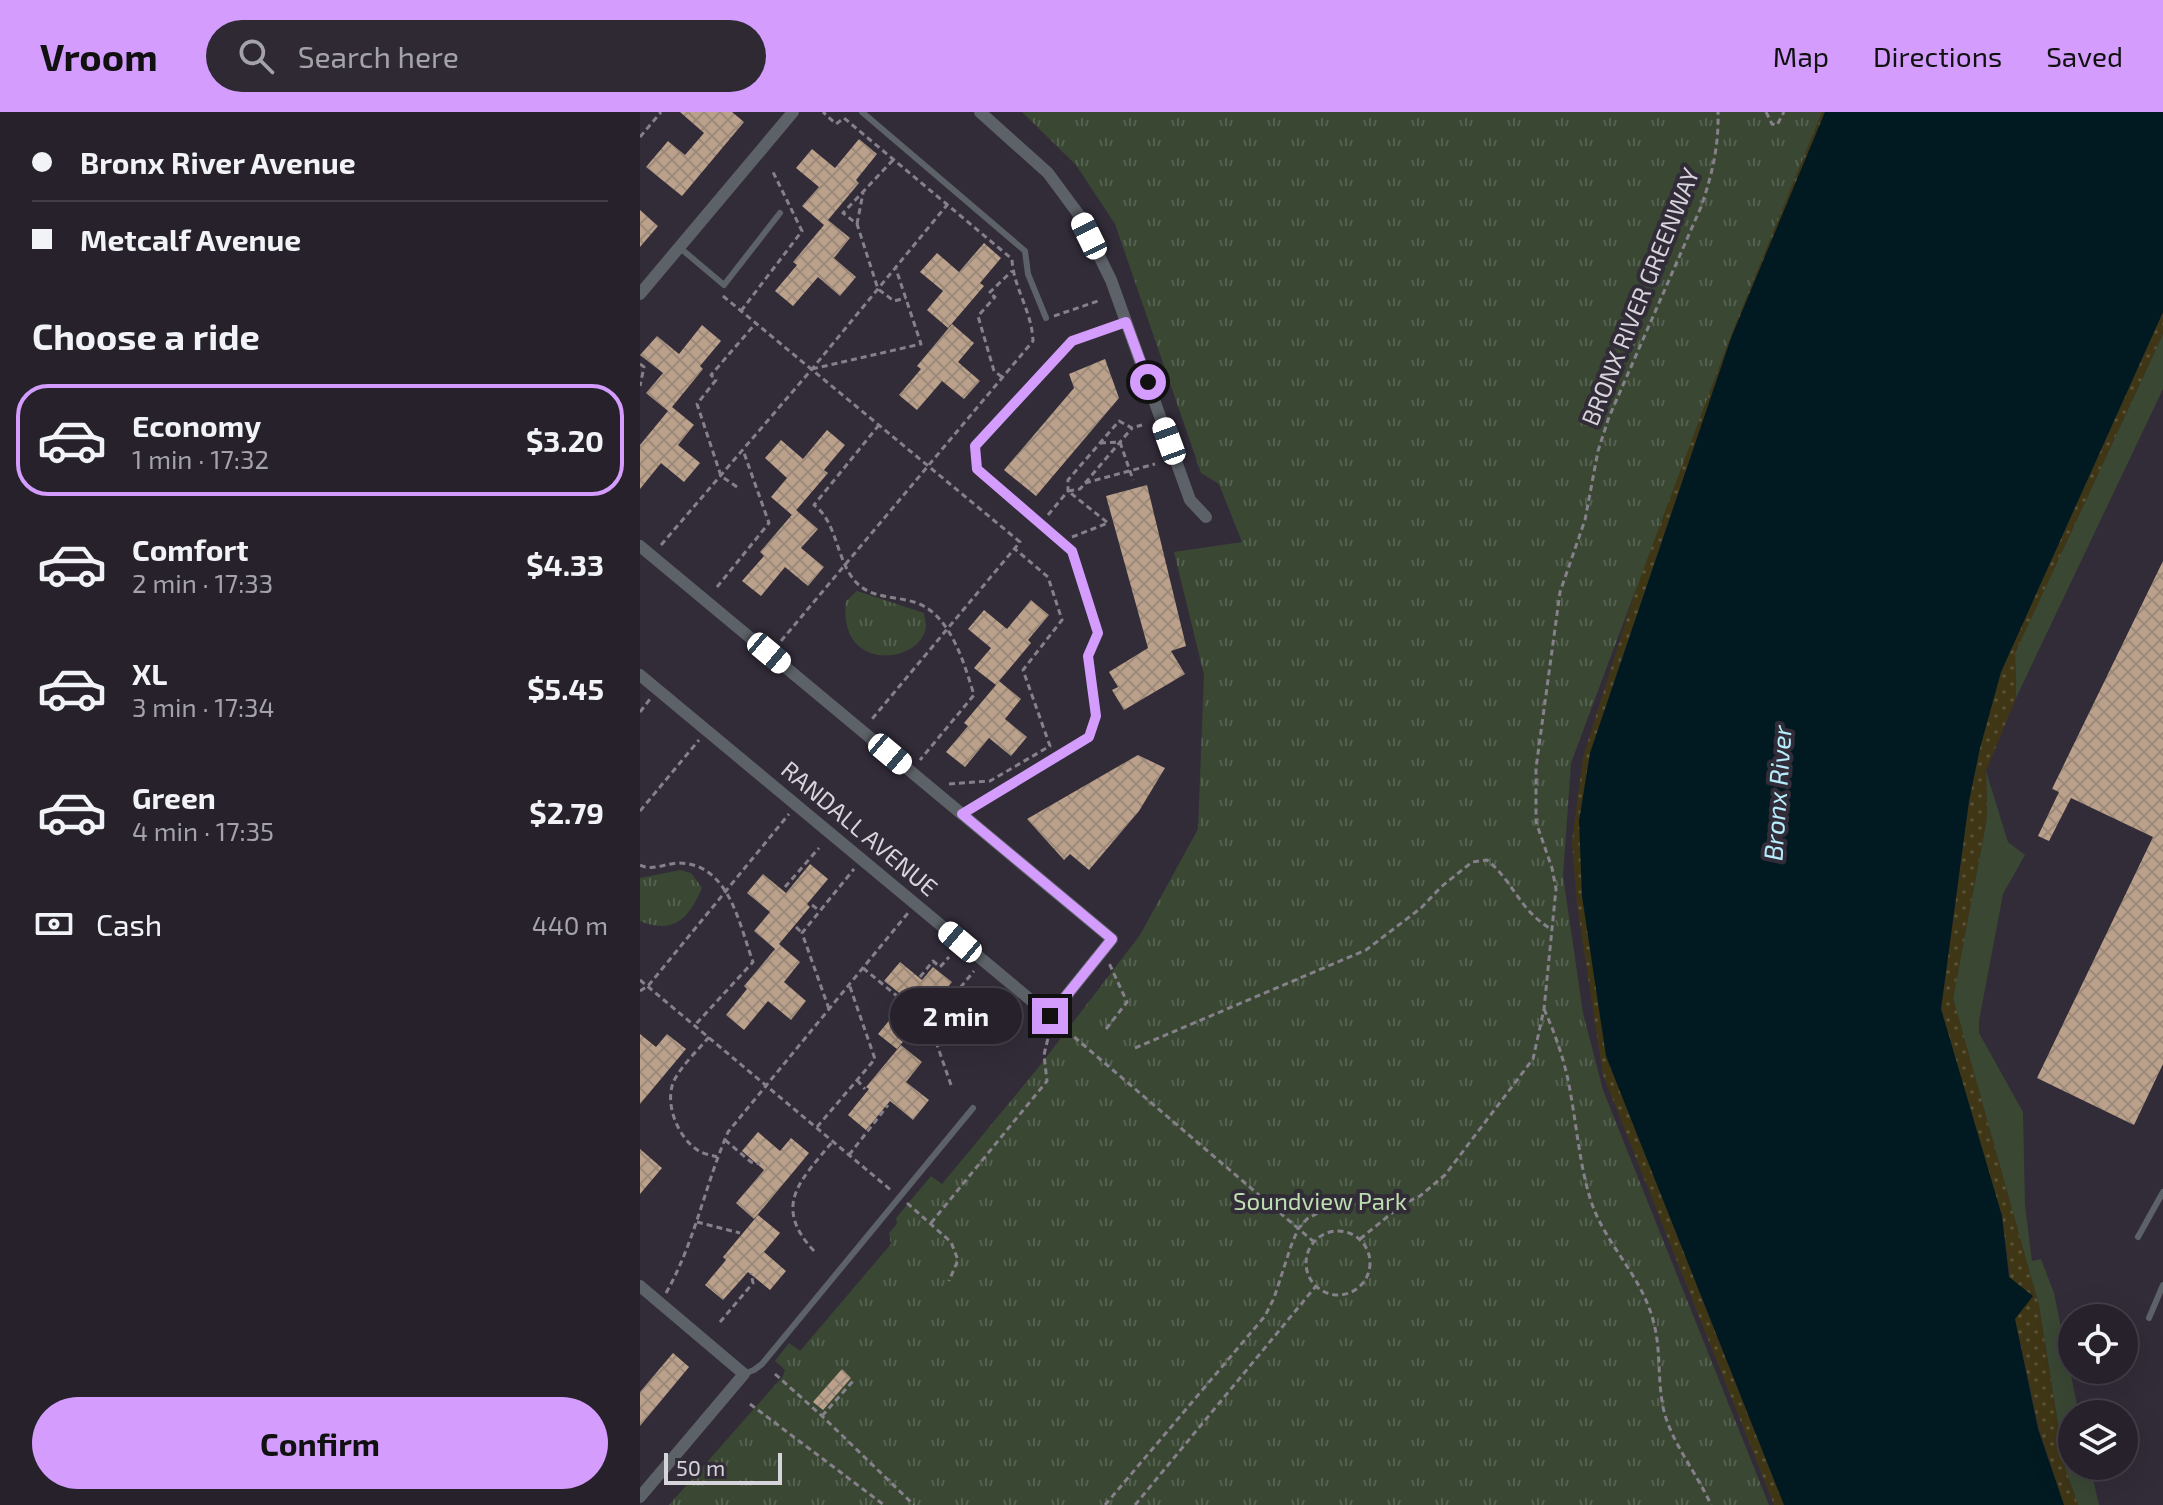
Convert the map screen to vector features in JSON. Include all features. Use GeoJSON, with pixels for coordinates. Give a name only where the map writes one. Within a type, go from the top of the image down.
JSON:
{"type":"FeatureCollection","features":[{"type":"Feature","properties":{"kind":"street"},"geometry":{"type":"LineString","coordinates":[[640,294],[793,112]]}},
{"type":"Feature","properties":{"kind":"street"},"geometry":{"type":"LineString","coordinates":[[980,112],[1048,173],[1079,215],[1111,280],[1190,500],[1206,517]]}},
{"type":"Feature","properties":{"kind":"street"},"geometry":{"type":"LineString","coordinates":[[640,546],[1112,939],[1050,1016]]}},
{"type":"Feature","properties":{"kind":"street","name":"RANDALL AVENUE"},"geometry":{"type":"LineString","coordinates":[[640,675],[1050,1016]]}},
{"type":"Feature","properties":{"kind":"street"},"geometry":{"type":"LineString","coordinates":[[640,1286],[744,1374],[640,1497]]}},
{"type":"Feature","properties":{"kind":"lane"},"geometry":{"type":"LineString","coordinates":[[862,112],[1025,251],[1028,274],[1046,318]]}},
{"type":"Feature","properties":{"kind":"lane"},"geometry":{"type":"LineString","coordinates":[[679,247],[724,285],[780,213]]}},
{"type":"Feature","properties":{"kind":"lane"},"geometry":{"type":"LineString","coordinates":[[962,814],[1089,737],[1096,716],[1088,656],[1098,633],[1072,551],[977,469],[975,446],[1072,341],[1126,322]]}},
{"type":"Feature","properties":{"kind":"lane"},"geometry":{"type":"LineString","coordinates":[[744,1374],[762,1364],[973,1108]]}},
{"type":"Feature","properties":{"kind":"lane"},"geometry":{"type":"LineString","coordinates":[[2138,1237],[2163,1192]]}},
{"type":"Feature","properties":{"kind":"lane"},"geometry":{"type":"LineString","coordinates":[[2149,1318],[2163,1285]]}},
{"type":"Feature","properties":{"kind":"path"},"geometry":{"type":"LineString","coordinates":[[640,137],[661,112]]}},
{"type":"Feature","properties":{"kind":"path"},"geometry":{"type":"LineString","coordinates":[[781,641],[1033,341],[1032,323],[1012,271],[1012,259],[1004,250],[844,118],[836,124],[823,112]]}},
{"type":"Feature","properties":{"kind":"path","name":"BRONX RIVER GREENWAY"},"geometry":{"type":"LineString","coordinates":[[1711,1505],[1667,1422],[1659,1348],[1643,1291],[1610,1242],[1590,1198],[1567,1073],[1544,1009],[1556,889],[1536,822],[1534,794],[1560,592],[1585,520],[1603,434],[1710,181],[1718,145],[1718,112]]}},
{"type":"Feature","properties":{"kind":"path"},"geometry":{"type":"LineString","coordinates":[[1766,112],[1772,124],[1777,125],[1784,112]]}},
{"type":"Feature","properties":{"kind":"path"},"geometry":{"type":"LineString","coordinates":[[857,224],[843,213],[893,159]]}},
{"type":"Feature","properties":{"kind":"path"},"geometry":{"type":"LineString","coordinates":[[741,311],[802,231],[773,172]]}},
{"type":"Feature","properties":{"kind":"path"},"geometry":{"type":"LineString","coordinates":[[864,190],[857,224],[878,289],[894,301],[906,298]]}},
{"type":"Feature","properties":{"kind":"path"},"geometry":{"type":"LineString","coordinates":[[664,542],[948,205]]}},
{"type":"Feature","properties":{"kind":"path"},"geometry":{"type":"LineString","coordinates":[[812,369],[921,344],[896,268]]}},
{"type":"Feature","properties":{"kind":"path"},"geometry":{"type":"LineString","coordinates":[[1002,377],[994,371],[978,316],[995,297],[989,293],[1012,271]]}},
{"type":"Feature","properties":{"kind":"path"},"geometry":{"type":"LineString","coordinates":[[721,294],[1020,542],[872,719]]}},
{"type":"Feature","properties":{"kind":"path"},"geometry":{"type":"LineString","coordinates":[[1046,318],[1098,301]]}},
{"type":"Feature","properties":{"kind":"path"},"geometry":{"type":"LineString","coordinates":[[737,487],[721,476],[697,404],[716,380],[711,375],[756,323]]}},
{"type":"Feature","properties":{"kind":"path"},"geometry":{"type":"LineString","coordinates":[[640,364],[644,367],[640,386]]}},
{"type":"Feature","properties":{"kind":"path"},"geometry":{"type":"LineString","coordinates":[[1041,524],[1068,491],[1068,480],[1119,421],[1132,428]]}},
{"type":"Feature","properties":{"kind":"path"},"geometry":{"type":"LineString","coordinates":[[879,425],[814,505],[824,513],[844,566],[856,583],[871,594],[916,603],[931,611],[947,629],[964,662],[974,695],[920,760]]}},
{"type":"Feature","properties":{"kind":"path"},"geometry":{"type":"LineString","coordinates":[[1068,491],[1080,489],[1132,428],[1142,425]]}},
{"type":"Feature","properties":{"kind":"path"},"geometry":{"type":"LineString","coordinates":[[1100,443],[1120,442]]}},
{"type":"Feature","properties":{"kind":"path"},"geometry":{"type":"LineString","coordinates":[[1120,442],[1133,480]]}},
{"type":"Feature","properties":{"kind":"path"},"geometry":{"type":"LineString","coordinates":[[717,587],[769,523],[743,450]]}},
{"type":"Feature","properties":{"kind":"path"},"geometry":{"type":"LineString","coordinates":[[1084,484],[1155,464]]}},
{"type":"Feature","properties":{"kind":"path"},"geometry":{"type":"LineString","coordinates":[[1061,542],[1108,523],[1068,491]]}},
{"type":"Feature","properties":{"kind":"path"},"geometry":{"type":"LineString","coordinates":[[949,784],[990,781],[1050,746],[1023,670],[1062,620],[1048,577],[1015,549]]}},
{"type":"Feature","properties":{"kind":"path"},"geometry":{"type":"LineString","coordinates":[[640,811],[707,731]]}},
{"type":"Feature","properties":{"kind":"path"},"geometry":{"type":"LineString","coordinates":[[640,991],[648,986],[796,805]]}},
{"type":"Feature","properties":{"kind":"path"},"geometry":{"type":"LineString","coordinates":[[785,887],[819,848]]}},
{"type":"Feature","properties":{"kind":"path"},"geometry":{"type":"LineString","coordinates":[[802,933],[862,860]]}},
{"type":"Feature","properties":{"kind":"path"},"geometry":{"type":"LineString","coordinates":[[1135,1048],[1366,950],[1421,908],[1472,862],[1487,860],[1501,872],[1535,919],[1553,930]]}},
{"type":"Feature","properties":{"kind":"path"},"geometry":{"type":"LineString","coordinates":[[640,865],[648,868],[679,863],[695,866],[714,877],[727,890],[753,962],[695,1025]]}},
{"type":"Feature","properties":{"kind":"path"},"geometry":{"type":"LineString","coordinates":[[660,1303],[684,1257],[717,1157],[731,1127],[915,904]]}},
{"type":"Feature","properties":{"kind":"path"},"geometry":{"type":"LineString","coordinates":[[812,905],[820,911]]}},
{"type":"Feature","properties":{"kind":"path"},"geometry":{"type":"LineString","coordinates":[[796,927],[802,933],[829,1009]]}},
{"type":"Feature","properties":{"kind":"path"},"geometry":{"type":"LineString","coordinates":[[920,977],[933,961],[940,967],[949,957]]}},
{"type":"Feature","properties":{"kind":"path"},"geometry":{"type":"LineString","coordinates":[[1106,1029],[1127,1002],[1108,961]]}},
{"type":"Feature","properties":{"kind":"path"},"geometry":{"type":"LineString","coordinates":[[863,968],[897,996],[903,996]]}},
{"type":"Feature","properties":{"kind":"path"},"geometry":{"type":"LineString","coordinates":[[935,1033],[955,1009],[955,994],[967,979]]}},
{"type":"Feature","properties":{"kind":"path"},"geometry":{"type":"LineString","coordinates":[[640,980],[951,1242],[958,1260],[949,1281]]}},
{"type":"Feature","properties":{"kind":"path"},"geometry":{"type":"LineString","coordinates":[[849,984],[875,1059],[880,1064]]}},
{"type":"Feature","properties":{"kind":"path"},"geometry":{"type":"LineString","coordinates":[[935,1033],[924,1024],[941,1001],[950,993],[955,994]]}},
{"type":"Feature","properties":{"kind":"path"},"geometry":{"type":"LineString","coordinates":[[941,1001],[945,1006],[936,1016],[936,1048],[951,1085]]}},
{"type":"Feature","properties":{"kind":"path"},"geometry":{"type":"LineString","coordinates":[[1360,1239],[1445,1175],[1533,1059],[1544,1009]]}},
{"type":"Feature","properties":{"kind":"path"},"geometry":{"type":"LineString","coordinates":[[1050,1016],[1314,1242]]}},
{"type":"Feature","properties":{"kind":"path"},"geometry":{"type":"LineString","coordinates":[[709,1037],[676,1077],[671,1098],[678,1126],[685,1139],[698,1151],[717,1157]]}},
{"type":"Feature","properties":{"kind":"path"},"geometry":{"type":"LineString","coordinates":[[931,1223],[1047,1081],[1044,1055],[1048,1038]]}},
{"type":"Feature","properties":{"kind":"path"},"geometry":{"type":"LineString","coordinates":[[816,1127],[875,1059]]}},
{"type":"Feature","properties":{"kind":"path"},"geometry":{"type":"LineString","coordinates":[[857,1080],[865,1089]]}},
{"type":"Feature","properties":{"kind":"path"},"geometry":{"type":"LineString","coordinates":[[849,1155],[888,1105]]}},
{"type":"Feature","properties":{"kind":"path"},"geometry":{"type":"LineString","coordinates":[[725,1140],[751,1162],[760,1164]]}},
{"type":"Feature","properties":{"kind":"path"},"geometry":{"type":"LineString","coordinates":[[814,1251],[804,1240],[793,1210],[793,1198],[798,1183],[833,1141]]}},
{"type":"Feature","properties":{"kind":"path"},"geometry":{"type":"LineString","coordinates":[[1105,1505],[1265,1316],[1298,1229],[1307,1219],[1342,1204],[1403,1204]]}},
{"type":"Feature","properties":{"kind":"path"},"geometry":{"type":"LineString","coordinates":[[697,1222],[740,1233]]}},
{"type":"Feature","properties":{"kind":"path"},"geometry":{"type":"LineString","coordinates":[[1331,1231],[1351,1233],[1360,1239],[1370,1260],[1364,1282],[1345,1294],[1334,1294],[1316,1286],[1306,1266],[1309,1249],[1314,1242],[1331,1231]]}},
{"type":"Feature","properties":{"kind":"path"},"geometry":{"type":"LineString","coordinates":[[720,1322],[753,1283],[751,1273]]}},
{"type":"Feature","properties":{"kind":"path"},"geometry":{"type":"LineString","coordinates":[[1135,1505],[1316,1286]]}},
{"type":"Feature","properties":{"kind":"path"},"geometry":{"type":"LineString","coordinates":[[775,1374],[914,1505]]}},
{"type":"Feature","properties":{"kind":"path"},"geometry":{"type":"LineString","coordinates":[[822,1416],[854,1380]]}},
{"type":"Feature","properties":{"kind":"path"},"geometry":{"type":"LineString","coordinates":[[750,1404],[884,1505]]}},
{"type":"Feature","properties":{"kind":"green space","name":"Soundview Park"},"geometry":{"type":"Polygon","coordinates":[[[1022,112],[1822,112],[1731,335],[1571,763],[1563,876],[1583,1013],[1603,1090],[1769,1505],[669,1505],[783,1376],[785,1370],[775,1361],[789,1343],[800,1351],[891,1244],[889,1233],[897,1224],[896,1218],[931,1176],[942,1184],[1038,1068],[1140,935],[1198,829],[1204,675],[1174,552],[1242,542],[1219,484],[1201,473],[1115,224],[1076,165],[1022,112]]]}},
{"type":"Feature","properties":{"kind":"green space"},"geometry":{"type":"Polygon","coordinates":[[[2163,334],[2163,389],[2016,698],[2015,653],[2163,334]]]}},
{"type":"Feature","properties":{"kind":"green space"},"geometry":{"type":"Polygon","coordinates":[[[857,591],[924,613],[926,625],[922,638],[912,648],[898,654],[867,652],[855,642],[847,625],[846,601],[857,591]]]}},
{"type":"Feature","properties":{"kind":"green space"},"geometry":{"type":"Polygon","coordinates":[[[1986,771],[2008,842],[2025,855],[2003,894],[1979,1033],[2023,1112],[2025,1205],[2032,1261],[2041,1259],[2054,1293],[2058,1312],[2058,1384],[2073,1384],[2076,1400],[2058,1400],[2058,1424],[2039,1306],[1953,998],[1987,818],[1986,771]]]}},
{"type":"Feature","properties":{"kind":"green space"},"geometry":{"type":"Polygon","coordinates":[[[680,870],[691,873],[702,888],[686,915],[664,926],[640,921],[640,878],[680,870]]]}},
{"type":"Feature","properties":{"kind":"green space"},"geometry":{"type":"Polygon","coordinates":[[[2069,1480],[2093,1480],[2099,1505],[2078,1505],[2069,1480]]]}},
{"type":"Feature","properties":{"kind":"sand"},"geometry":{"type":"Polygon","coordinates":[[[1817,112],[1825,112],[1731,338],[1590,753],[1606,1056],[1784,1505],[1774,1505],[1603,1075],[1577,905],[1572,841],[1583,757],[1659,516],[1817,112]]]}},
{"type":"Feature","properties":{"kind":"sand"},"geometry":{"type":"Polygon","coordinates":[[[2163,312],[2163,334],[2015,653],[2016,698],[1986,771],[1987,818],[1953,998],[2039,1306],[2058,1424],[2058,1480],[2069,1480],[2078,1505],[2064,1505],[2039,1429],[2015,1319],[2002,1216],[1941,1009],[1969,801],[2001,672],[2163,312]]]}},
{"type":"Feature","properties":{"kind":"water","name":"Bronx River"},"geometry":{"type":"Polygon","coordinates":[[[1825,112],[2163,112],[2163,312],[2001,672],[1969,801],[1941,1009],[2002,1216],[2009,1277],[2033,1296],[2015,1319],[2038,1429],[2064,1505],[1784,1505],[1606,1056],[1582,896],[1579,821],[1590,753],[1731,338],[1825,112]]]}},
{"type":"Feature","properties":{"kind":"building"},"geometry":{"type":"Polygon","coordinates":[[[680,112],[732,112],[744,122],[682,196],[646,167],[668,141],[685,155],[704,133],[680,112]]]}},
{"type":"Feature","properties":{"kind":"building"},"geometry":{"type":"Polygon","coordinates":[[[859,139],[877,154],[856,180],[859,183],[828,220],[850,238],[834,258],[856,277],[840,296],[818,277],[793,306],[775,291],[797,265],[793,262],[824,225],[802,206],[819,187],[796,168],[812,149],[835,168],[859,139]]]}},
{"type":"Feature","properties":{"kind":"building"},"geometry":{"type":"Polygon","coordinates":[[[640,210],[658,226],[640,247],[640,210]]]}},
{"type":"Feature","properties":{"kind":"building"},"geometry":{"type":"Polygon","coordinates":[[[984,243],[1001,258],[980,283],[984,286],[948,328],[927,310],[943,291],[920,272],[937,253],[959,272],[984,243]]]}},
{"type":"Feature","properties":{"kind":"building"},"geometry":{"type":"Polygon","coordinates":[[[952,324],[974,343],[958,362],[980,381],[964,399],[942,381],[917,410],[899,395],[921,369],[917,366],[952,324]]]}},
{"type":"Feature","properties":{"kind":"building"},"geometry":{"type":"Polygon","coordinates":[[[702,325],[721,341],[672,407],[694,425],[678,445],[700,463],[684,482],[661,463],[640,489],[640,445],[668,411],[646,393],[663,373],[640,355],[657,336],[679,354],[702,325]]]}},
{"type":"Feature","properties":{"kind":"building"},"geometry":{"type":"Polygon","coordinates":[[[1105,359],[1119,398],[1036,496],[1004,470],[1074,388],[1069,374],[1105,359]]]}},
{"type":"Feature","properties":{"kind":"building"},"geometry":{"type":"Polygon","coordinates":[[[827,430],[845,445],[824,470],[828,473],[792,515],[771,497],[787,478],[765,458],[781,440],[803,459],[827,430]]]}},
{"type":"Feature","properties":{"kind":"building"},"geometry":{"type":"Polygon","coordinates":[[[1147,485],[1186,646],[1171,651],[1185,674],[1124,710],[1112,690],[1118,687],[1109,672],[1148,648],[1106,496],[1147,485]]]}},
{"type":"Feature","properties":{"kind":"building"},"geometry":{"type":"Polygon","coordinates":[[[796,510],[818,529],[801,548],[824,567],[808,586],[785,567],[761,596],[742,581],[764,556],[760,552],[796,510]]]}},
{"type":"Feature","properties":{"kind":"building"},"geometry":{"type":"Polygon","coordinates":[[[2163,561],[2163,1064],[2134,1125],[2037,1078],[2153,837],[2071,798],[2049,841],[2038,836],[2059,792],[2052,789],[2163,561]]]}},
{"type":"Feature","properties":{"kind":"building"},"geometry":{"type":"Polygon","coordinates":[[[1031,600],[1049,615],[1028,640],[1031,643],[999,681],[1021,699],[1005,719],[1027,737],[1011,756],[989,738],[965,767],[946,752],[968,726],[964,723],[996,685],[974,668],[991,648],[968,629],[984,610],[1007,629],[1031,600]]]}},
{"type":"Feature","properties":{"kind":"building"},"geometry":{"type":"Polygon","coordinates":[[[1138,755],[1165,768],[1139,811],[1089,870],[1070,854],[1064,860],[1027,819],[1138,755]]]}},
{"type":"Feature","properties":{"kind":"building"},"geometry":{"type":"Polygon","coordinates":[[[810,864],[828,879],[807,904],[810,907],[779,944],[800,962],[784,982],[806,1001],[791,1020],[768,1001],[744,1030],[726,1015],[747,989],[744,986],[775,949],[754,931],[770,912],[747,893],[763,874],[786,893],[810,864]]]}},
{"type":"Feature","properties":{"kind":"building"},"geometry":{"type":"Polygon","coordinates":[[[900,962],[922,980],[933,967],[952,982],[897,1049],[878,1034],[907,999],[884,981],[900,962]]]}},
{"type":"Feature","properties":{"kind":"building"},"geometry":{"type":"Polygon","coordinates":[[[640,1034],[656,1047],[667,1034],[686,1049],[640,1104],[640,1034]]]}},
{"type":"Feature","properties":{"kind":"building"},"geometry":{"type":"Polygon","coordinates":[[[901,1045],[922,1062],[906,1082],[929,1100],[913,1120],[890,1101],[866,1130],[848,1115],[869,1089],[866,1087],[901,1045]]]}},
{"type":"Feature","properties":{"kind":"building"},"geometry":{"type":"Polygon","coordinates":[[[758,1132],[780,1151],[791,1138],[809,1153],[754,1219],[736,1203],[764,1170],[742,1151],[758,1132]]]}},
{"type":"Feature","properties":{"kind":"building"},"geometry":{"type":"Polygon","coordinates":[[[640,1149],[662,1168],[640,1194],[640,1149]]]}},
{"type":"Feature","properties":{"kind":"building"},"geometry":{"type":"Polygon","coordinates":[[[758,1215],[780,1233],[764,1252],[786,1271],[770,1290],[748,1272],[723,1300],[705,1285],[726,1260],[723,1257],[758,1215]]]}},
{"type":"Feature","properties":{"kind":"building"},"geometry":{"type":"Polygon","coordinates":[[[673,1353],[689,1367],[640,1426],[640,1392],[673,1353]]]}},
{"type":"Feature","properties":{"kind":"building"},"geometry":{"type":"Polygon","coordinates":[[[842,1369],[851,1378],[823,1410],[813,1402],[842,1369]]]}},
{"type":"Feature","properties":{"kind":"route"},"geometry":{"type":"LineString","coordinates":[[1050,1016],[1112,939],[962,814],[1089,737],[1096,716],[1088,656],[1098,633],[1072,551],[977,469],[975,446],[1072,341],[1126,322],[1148,382]]}}]}
